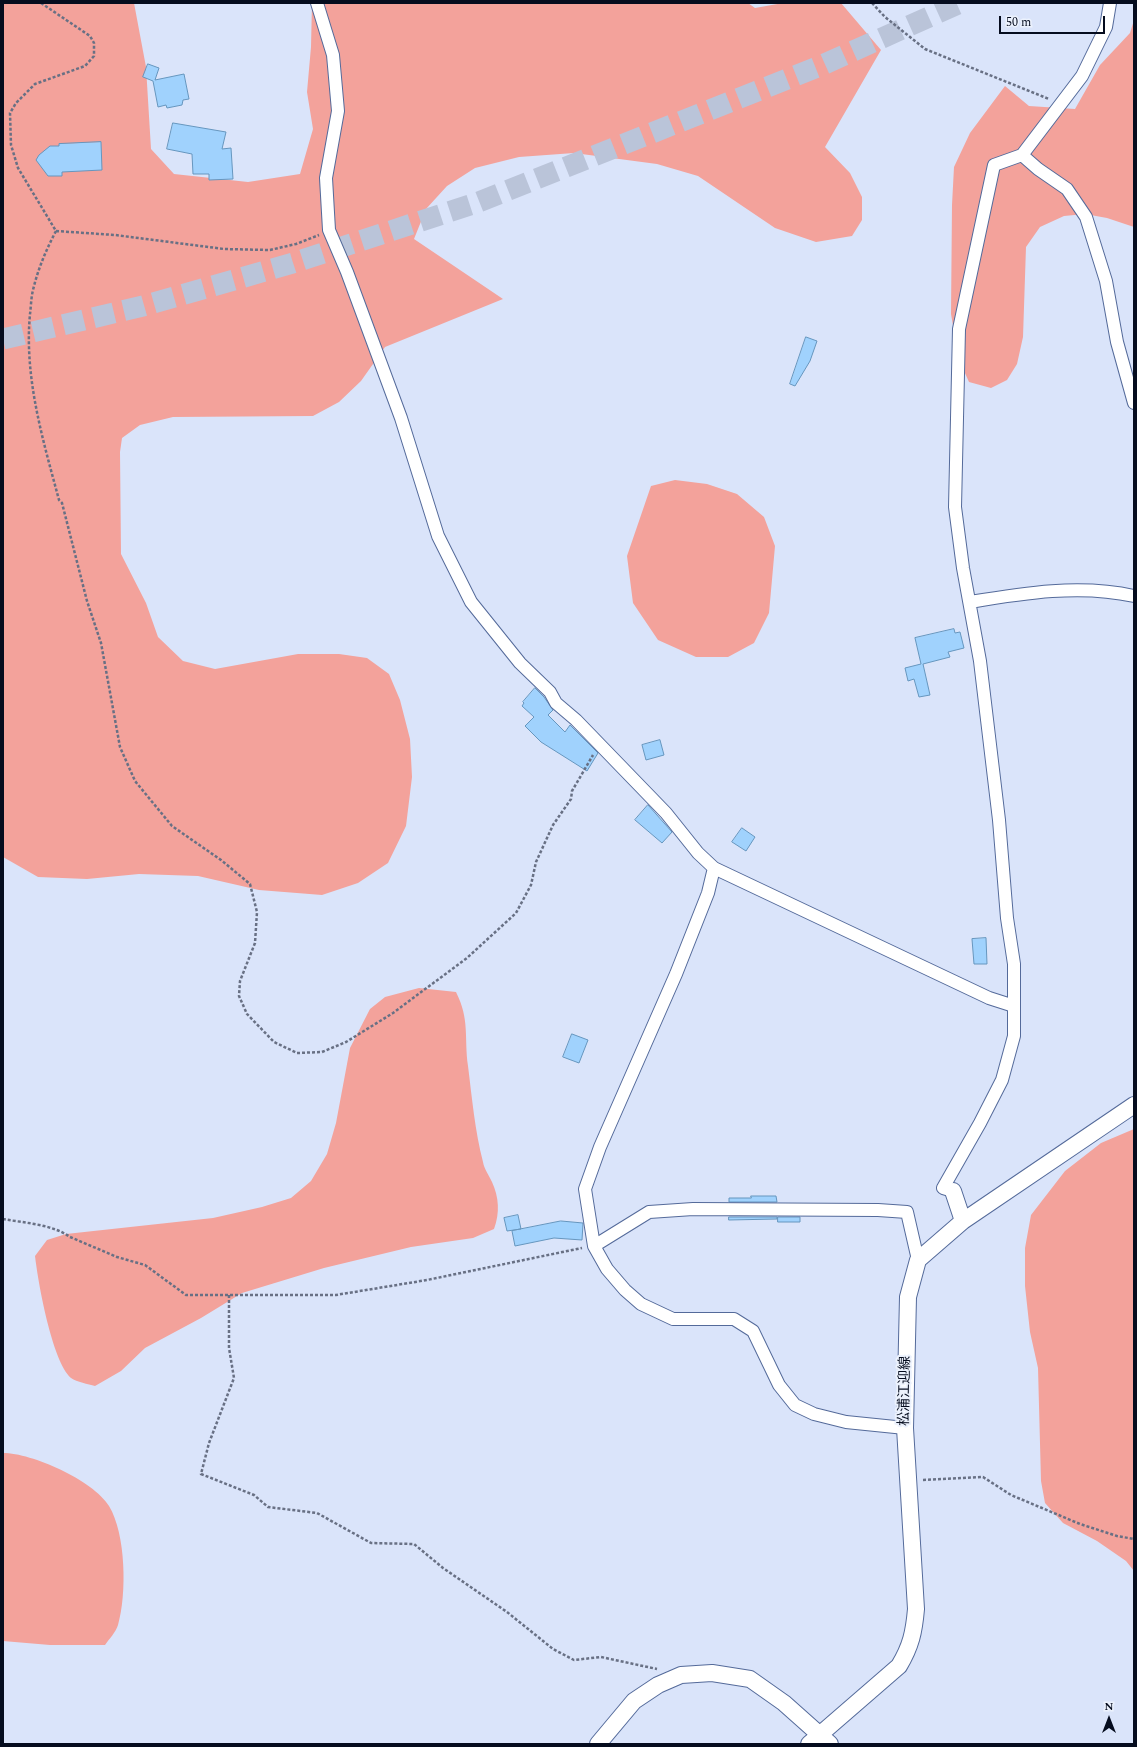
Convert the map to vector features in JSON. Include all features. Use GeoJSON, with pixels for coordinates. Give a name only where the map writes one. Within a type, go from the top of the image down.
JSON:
{"type":"FeatureCollection","features":[{"type":"Feature","properties":{"kind":"main road"},"geometry":{"type":"LineString","coordinates":[[918,1260],[962,1221],[1134,1105]]}},
{"type":"Feature","properties":{"kind":"main road"},"geometry":{"type":"LineString","coordinates":[[953,1191],[962,1221]]}},
{"type":"Feature","properties":{"kind":"main road","name":"松浦江迎線"},"geometry":{"type":"LineString","coordinates":[[820,1740],[899,1666],[908,1650],[914,1630],[916,1609],[905,1428],[908,1298],[918,1260]]}},
{"type":"Feature","properties":{"kind":"main road"},"geometry":{"type":"LineString","coordinates":[[598,1744],[634,1701],[658,1685],[681,1675],[712,1673],[750,1679],[784,1702],[820,1740]]}},
{"type":"Feature","properties":{"kind":"street"},"geometry":{"type":"LineString","coordinates":[[318,3],[333,55],[338,111],[326,178],[329,230],[347,272],[401,418],[438,536],[471,602],[520,663],[550,692],[556,703],[576,720],[666,813],[698,853],[714,868],[990,998],[1014,1006]]}},
{"type":"Feature","properties":{"kind":"street"},"geometry":{"type":"LineString","coordinates":[[953,1191],[943,1188],[980,1123],[1002,1080],[1010,1056],[1014,1036],[1014,964],[1007,918],[999,820],[980,662],[963,568],[955,507],[959,329],[994,165],[1022,154],[1082,76],[1106,27],[1110,3]]}},
{"type":"Feature","properties":{"kind":"street"},"geometry":{"type":"LineString","coordinates":[[1022,154],[1038,169],[1067,189],[1086,217],[1106,281],[1117,342],[1134,403]]}},
{"type":"Feature","properties":{"kind":"street"},"geometry":{"type":"LineString","coordinates":[[970,602],[1035,591],[1112,591],[1134,596]]}},
{"type":"Feature","properties":{"kind":"street"},"geometry":{"type":"LineString","coordinates":[[714,868],[708,893],[676,974],[600,1147],[585,1189],[594,1246],[606,1269],[625,1290],[641,1304],[673,1319],[734,1319],[753,1331],[779,1384],[795,1405],[814,1414],[846,1422],[905,1428]]}},
{"type":"Feature","properties":{"kind":"street"},"geometry":{"type":"LineString","coordinates":[[594,1246],[649,1212],[693,1209],[878,1210],[907,1212],[918,1260]]}},
{"type":"Feature","properties":{"kind":"path"},"geometry":{"type":"LineString","coordinates":[[41,3],[90,36],[94,43],[94,56],[85,66],[35,84],[16,103],[10,114],[11,145],[18,168],[56,231]]}},
{"type":"Feature","properties":{"kind":"path"},"geometry":{"type":"LineString","coordinates":[[872,3],[885,16],[925,49],[1061,104]]}},
{"type":"Feature","properties":{"kind":"path"},"geometry":{"type":"LineString","coordinates":[[56,231],[115,235],[224,249],[270,250],[296,244],[329,230]]}},
{"type":"Feature","properties":{"kind":"path"},"geometry":{"type":"LineString","coordinates":[[56,231],[43,256],[32,292],[28,333],[30,369],[42,435],[59,500],[62,503],[87,601],[101,643],[120,747],[135,781],[172,826],[221,860],[250,884],[257,912],[255,943],[240,981],[239,996],[247,1014],[274,1042],[297,1053],[322,1052],[346,1042],[393,1012],[473,953],[516,913],[531,885],[536,862],[554,825],[571,798],[572,790],[599,745]]}},
{"type":"Feature","properties":{"kind":"path"},"geometry":{"type":"LineString","coordinates":[[3,1219],[44,1226],[64,1233],[70,1237],[118,1257],[145,1265],[186,1295],[336,1295],[427,1280],[594,1246]]}},
{"type":"Feature","properties":{"kind":"path"},"geometry":{"type":"LineString","coordinates":[[229,1295],[229,1348],[234,1378],[209,1443],[201,1474],[254,1495],[268,1507],[317,1513],[371,1543],[414,1544],[443,1568],[507,1612],[553,1649],[574,1660],[601,1657],[639,1664],[681,1675]]}},
{"type":"Feature","properties":{"kind":"path"},"geometry":{"type":"LineString","coordinates":[[908,1480],[983,1478],[1011,1495],[1080,1524],[1117,1536],[1134,1539]]}},
{"type":"Feature","properties":{"kind":"shaded area"},"geometry":{"type":"Polygon","coordinates":[[[3,3],[134,3],[146,67],[151,149],[174,174],[248,182],[300,174],[313,129],[307,92],[311,47],[312,3],[748,3],[755,8],[783,3],[841,3],[881,50],[825,147],[850,173],[862,197],[862,220],[852,236],[816,242],[775,228],[698,176],[657,164],[574,153],[519,157],[475,168],[447,186],[426,209],[414,239],[503,299],[385,347],[361,381],[339,402],[313,416],[173,417],[140,425],[122,438],[120,452],[121,554],[146,603],[158,637],[183,661],[215,669],[298,654],[339,654],[367,658],[389,674],[400,700],[410,739],[412,777],[406,826],[388,863],[358,883],[322,895],[259,890],[198,876],[139,874],[87,879],[38,877],[3,857],[3,3]]]}},
{"type":"Feature","properties":{"kind":"shaded area"},"geometry":{"type":"Polygon","coordinates":[[[1134,20],[1134,227],[1107,218],[1085,214],[1064,216],[1040,227],[1026,247],[1023,337],[1017,364],[1007,380],[991,388],[969,382],[959,360],[951,314],[952,205],[954,167],[970,133],[1005,86],[1029,106],[1075,109],[1100,65],[1130,33],[1134,20]]]}},
{"type":"Feature","properties":{"kind":"shaded area"},"geometry":{"type":"Polygon","coordinates":[[[675,480],[707,484],[737,494],[764,517],[775,546],[769,613],[754,643],[728,657],[696,657],[658,640],[633,603],[627,556],[651,486],[675,480]]]}},
{"type":"Feature","properties":{"kind":"shaded area"},"geometry":{"type":"Polygon","coordinates":[[[419,988],[456,992],[463,1011],[466,1029],[468,1066],[478,1138],[485,1170],[491,1179],[498,1205],[494,1229],[473,1238],[411,1247],[324,1268],[242,1293],[201,1318],[145,1348],[121,1371],[95,1386],[79,1382],[71,1378],[64,1369],[52,1339],[39,1284],[35,1256],[47,1240],[66,1234],[213,1218],[262,1207],[291,1198],[311,1181],[327,1154],[336,1123],[350,1048],[370,1009],[385,997],[419,988]]]}},
{"type":"Feature","properties":{"kind":"shaded area"},"geometry":{"type":"Polygon","coordinates":[[[1134,1129],[1134,1571],[1126,1561],[1097,1541],[1063,1523],[1045,1503],[1041,1481],[1038,1368],[1030,1332],[1025,1286],[1025,1248],[1031,1215],[1065,1171],[1101,1143],[1134,1129]]]}},
{"type":"Feature","properties":{"kind":"shaded area"},"geometry":{"type":"Polygon","coordinates":[[[3,1453],[15,1454],[30,1458],[61,1470],[90,1487],[101,1496],[109,1506],[115,1518],[119,1532],[122,1548],[124,1581],[121,1612],[118,1625],[105,1645],[50,1645],[3,1641],[3,1453]]]}},
{"type":"Feature","properties":{"kind":"building"},"geometry":{"type":"Polygon","coordinates":[[[148,64],[159,68],[155,80],[184,74],[189,99],[183,100],[182,105],[167,108],[166,105],[158,107],[153,81],[143,77],[148,64]]]}},
{"type":"Feature","properties":{"kind":"building"},"geometry":{"type":"Polygon","coordinates":[[[173,123],[226,132],[222,149],[231,148],[233,179],[209,180],[209,174],[193,174],[192,154],[167,149],[173,123]]]}},
{"type":"Feature","properties":{"kind":"building"},"geometry":{"type":"Polygon","coordinates":[[[101,142],[102,170],[62,172],[62,176],[48,176],[36,160],[39,155],[50,146],[59,146],[59,144],[101,142]]]}},
{"type":"Feature","properties":{"kind":"building"},"geometry":{"type":"Polygon","coordinates":[[[806,337],[817,341],[810,361],[795,386],[790,384],[806,337]]]}},
{"type":"Feature","properties":{"kind":"building"},"geometry":{"type":"Polygon","coordinates":[[[954,629],[955,633],[960,632],[964,648],[948,652],[950,657],[923,664],[930,695],[919,697],[914,679],[908,681],[905,668],[921,664],[915,638],[954,629]]]}},
{"type":"Feature","properties":{"kind":"building"},"geometry":{"type":"Polygon","coordinates":[[[535,688],[544,697],[553,710],[548,715],[565,732],[570,725],[598,753],[587,771],[541,742],[525,726],[534,717],[522,706],[524,703],[523,702],[535,688]]]}},
{"type":"Feature","properties":{"kind":"building"},"geometry":{"type":"Polygon","coordinates":[[[660,740],[664,755],[646,760],[642,745],[660,740]]]}},
{"type":"Feature","properties":{"kind":"building"},"geometry":{"type":"Polygon","coordinates":[[[648,805],[672,832],[662,843],[635,820],[648,805]]]}},
{"type":"Feature","properties":{"kind":"building"},"geometry":{"type":"Polygon","coordinates":[[[742,828],[755,837],[746,851],[732,842],[742,828]]]}},
{"type":"Feature","properties":{"kind":"building"},"geometry":{"type":"Polygon","coordinates":[[[986,938],[987,964],[974,964],[972,939],[986,938]]]}},
{"type":"Feature","properties":{"kind":"building"},"geometry":{"type":"Polygon","coordinates":[[[572,1034],[588,1040],[579,1063],[563,1057],[572,1034]]]}},
{"type":"Feature","properties":{"kind":"building"},"geometry":{"type":"Polygon","coordinates":[[[751,1196],[776,1196],[777,1202],[729,1202],[729,1198],[751,1198],[751,1196]]]}},
{"type":"Feature","properties":{"kind":"building"},"geometry":{"type":"Polygon","coordinates":[[[518,1215],[521,1229],[507,1231],[504,1218],[518,1215]]]}},
{"type":"Feature","properties":{"kind":"building"},"geometry":{"type":"Polygon","coordinates":[[[729,1217],[777,1217],[777,1219],[729,1220],[729,1217]]]}},
{"type":"Feature","properties":{"kind":"building"},"geometry":{"type":"Polygon","coordinates":[[[778,1217],[800,1217],[800,1222],[778,1222],[778,1217]]]}},
{"type":"Feature","properties":{"kind":"building"},"geometry":{"type":"Polygon","coordinates":[[[561,1221],[583,1223],[582,1240],[554,1238],[515,1246],[512,1231],[561,1221]]]}},
{"type":"Feature","properties":{"kind":"tunnel"},"geometry":{"type":"LineString","coordinates":[[3,339],[143,306],[293,263],[476,203],[820,66],[960,3]]}}]}
